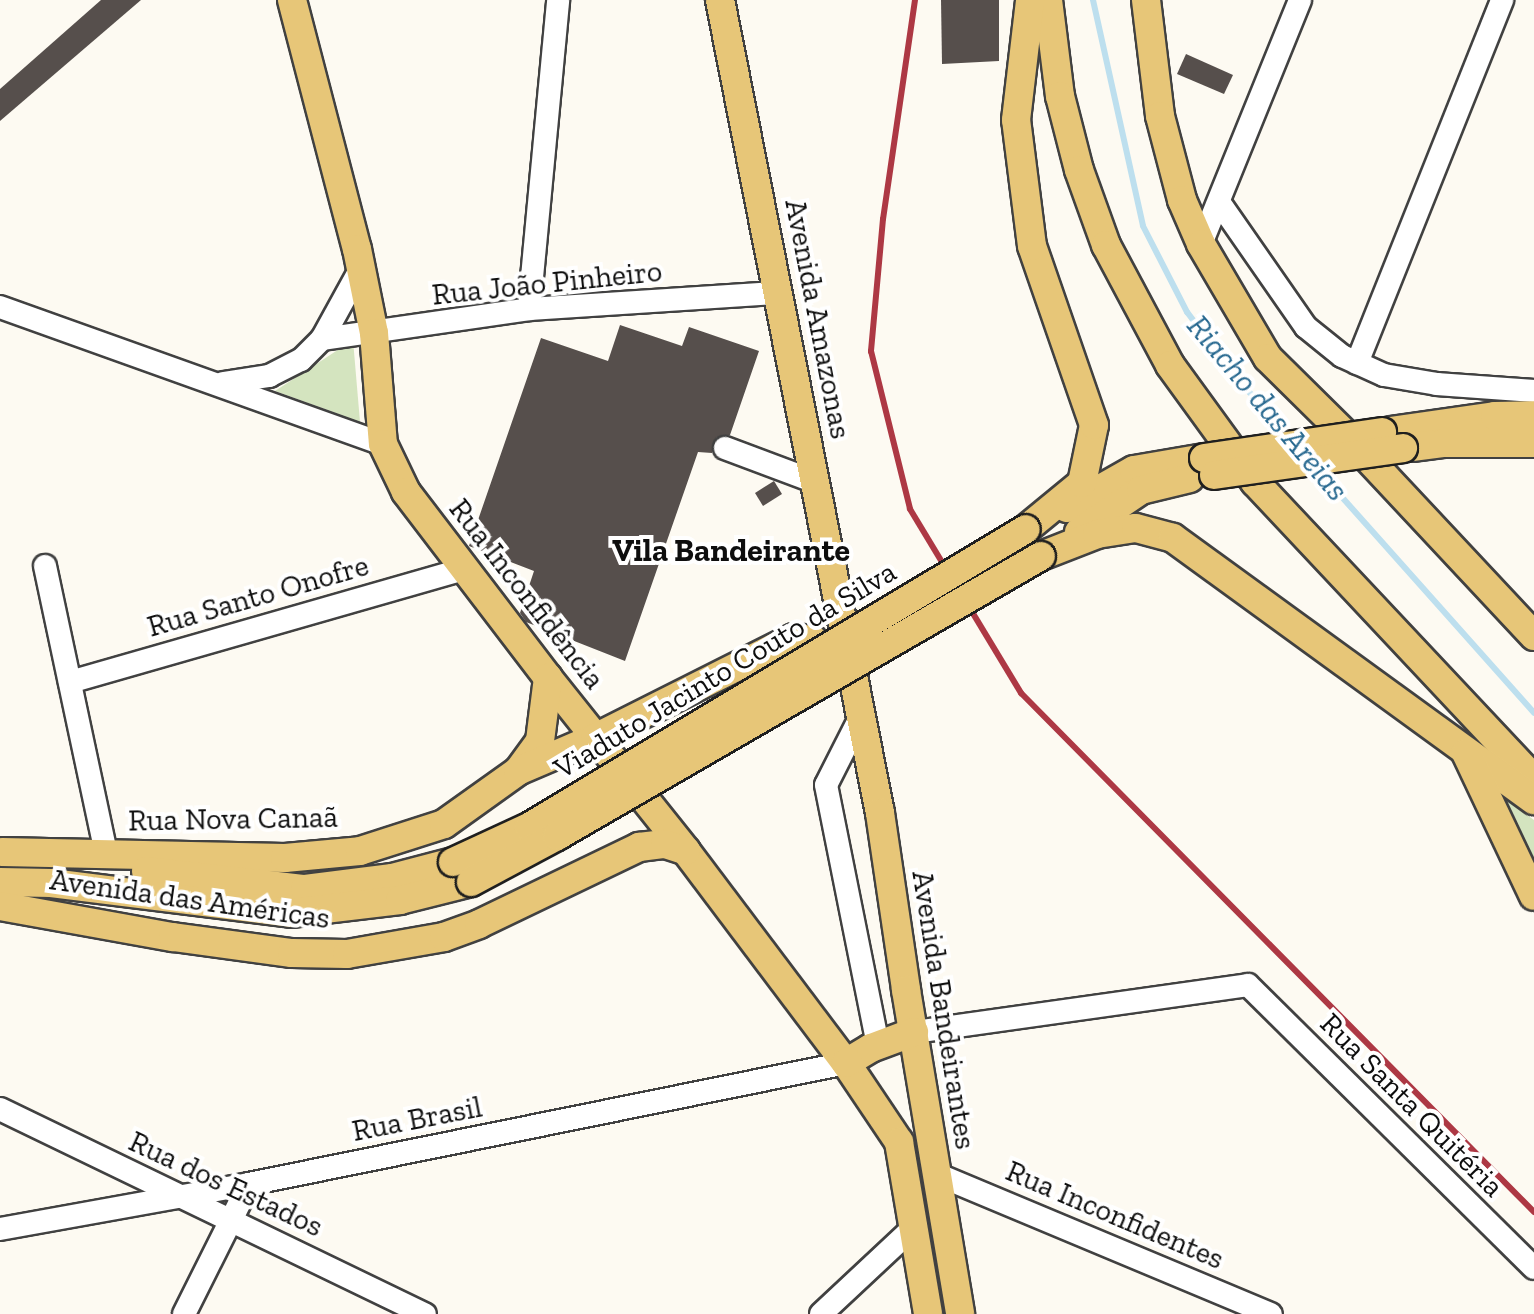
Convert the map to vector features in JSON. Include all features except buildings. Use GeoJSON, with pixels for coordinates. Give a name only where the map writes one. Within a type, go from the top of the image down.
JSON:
{"type":"FeatureCollection","features":[{"type":"Feature","properties":{"kind":"main road","name":"Rua Inconfidência"},"geometry":{"type":"LineString","coordinates":[[292,0],[361,268],[374,333],[383,444],[406,492],[548,678],[686,851],[846,1063],[899,1142],[913,1228]]}},
{"type":"Feature","properties":{"kind":"main road","name":"Avenida Amazonas"},"geometry":{"type":"LineString","coordinates":[[720,0],[849,651]]}},
{"type":"Feature","properties":{"kind":"main road"},"geometry":{"type":"LineString","coordinates":[[1030,0],[1016,120],[1032,246],[1094,425],[1082,483],[1032,525]]}},
{"type":"Feature","properties":{"kind":"main road"},"geometry":{"type":"LineString","coordinates":[[1048,0],[1060,96],[1079,170],[1106,245],[1170,365],[1255,482],[1534,779]]}},
{"type":"Feature","properties":{"kind":"main road"},"geometry":{"type":"LineString","coordinates":[[1146,0],[1160,116],[1182,200],[1201,244],[1268,358],[1347,436],[1534,636]]}},
{"type":"Feature","properties":{"kind":"main road"},"geometry":{"type":"LineString","coordinates":[[1209,467],[1397,440],[1495,416],[1534,415]]}},
{"type":"Feature","properties":{"kind":"main road"},"geometry":{"type":"LineString","coordinates":[[1397,440],[1534,443]]}},
{"type":"Feature","properties":{"kind":"main road","name":"Viaduto Jacinto Couto da Silva"},"geometry":{"type":"LineString","coordinates":[[462,872],[529,827],[1032,525],[1134,470],[1209,467]]}},
{"type":"Feature","properties":{"kind":"main road","name":"Viaduto Jacinto Couto da Silva"},"geometry":{"type":"LineString","coordinates":[[462,872],[557,836],[1048,552],[1141,490],[1209,467]]}},
{"type":"Feature","properties":{"kind":"main road"},"geometry":{"type":"LineString","coordinates":[[1048,552],[1097,534],[1136,528],[1173,538],[1534,800]]}},
{"type":"Feature","properties":{"kind":"main road","name":"Rua Nova Canaã"},"geometry":{"type":"LineString","coordinates":[[1,852],[285,858],[360,851],[444,824],[518,771],[595,738],[794,638],[813,640],[860,711]]}},
{"type":"Feature","properties":{"kind":"main road","name":"Avenida Bandeirantes"},"geometry":{"type":"LineString","coordinates":[[849,651],[880,813],[960,1314]]}},
{"type":"Feature","properties":{"kind":"main road"},"geometry":{"type":"LineString","coordinates":[[518,771],[540,741],[548,678]]}},
{"type":"Feature","properties":{"kind":"main road"},"geometry":{"type":"LineString","coordinates":[[1466,752],[1534,896]]}},
{"type":"Feature","properties":{"kind":"main road","name":"Avenida das Américas"},"geometry":{"type":"LineString","coordinates":[[2,903],[173,937],[292,953],[347,954],[444,937],[479,924],[639,847],[665,844],[686,851]]}},
{"type":"Feature","properties":{"kind":"main road","name":"Avenida das Américas"},"geometry":{"type":"LineString","coordinates":[[1,852],[305,889],[462,872]]}},
{"type":"Feature","properties":{"kind":"main road","name":"Avenida das Américas"},"geometry":{"type":"LineString","coordinates":[[2,903],[51,883],[291,913],[400,900],[462,872]]}},
{"type":"Feature","properties":{"kind":"main road"},"geometry":{"type":"LineString","coordinates":[[846,1063],[878,1045],[914,1032]]}},
{"type":"Feature","properties":{"kind":"main road"},"geometry":{"type":"LineString","coordinates":[[913,1228],[928,1314]]}},
{"type":"Feature","properties":{"kind":"street"},"geometry":{"type":"LineString","coordinates":[[529,309],[558,0]]}},
{"type":"Feature","properties":{"kind":"street"},"geometry":{"type":"LineString","coordinates":[[1201,244],[1300,0]]}},
{"type":"Feature","properties":{"kind":"street"},"geometry":{"type":"LineString","coordinates":[[1357,363],[1502,0]]}},
{"type":"Feature","properties":{"kind":"street"},"geometry":{"type":"LineString","coordinates":[[1219,202],[1306,327],[1342,356],[1384,375],[1437,384],[1534,391]]}},
{"type":"Feature","properties":{"kind":"street"},"geometry":{"type":"LineString","coordinates":[[218,383],[269,376],[301,360],[322,339],[361,268]]}},
{"type":"Feature","properties":{"kind":"street","name":"Rua João Pinheiro"},"geometry":{"type":"LineString","coordinates":[[322,339],[529,309],[779,293]]}},
{"type":"Feature","properties":{"kind":"street"},"geometry":{"type":"LineString","coordinates":[[0,307],[383,444]]}},
{"type":"Feature","properties":{"kind":"street"},"geometry":{"type":"LineString","coordinates":[[725,448],[816,482]]}},
{"type":"Feature","properties":{"kind":"street"},"geometry":{"type":"LineString","coordinates":[[45,566],[106,854]]}},
{"type":"Feature","properties":{"kind":"street","name":"Rua Santo Onofre"},"geometry":{"type":"LineString","coordinates":[[70,682],[464,569]]}},
{"type":"Feature","properties":{"kind":"street"},"geometry":{"type":"LineString","coordinates":[[860,711],[826,785],[878,1045]]}},
{"type":"Feature","properties":{"kind":"street","name":"Rua Santa Quitéria"},"geometry":{"type":"LineString","coordinates":[[914,1032],[1248,985],[1534,1268]]}},
{"type":"Feature","properties":{"kind":"street","name":"Rua Brasil"},"geometry":{"type":"LineString","coordinates":[[0,1229],[249,1184],[846,1063]]}},
{"type":"Feature","properties":{"kind":"street","name":"Rua dos Estados"},"geometry":{"type":"LineString","coordinates":[[0,1109],[425,1314]]}},
{"type":"Feature","properties":{"kind":"street","name":"Rua Inconfidentes"},"geometry":{"type":"LineString","coordinates":[[936,1174],[1271,1314]]}},
{"type":"Feature","properties":{"kind":"street"},"geometry":{"type":"LineString","coordinates":[[184,1314],[249,1184]]}},
{"type":"Feature","properties":{"kind":"street"},"geometry":{"type":"LineString","coordinates":[[821,1314],[913,1228]]}},
{"type":"Feature","properties":{"kind":"green space"},"geometry":{"type":"Polygon","coordinates":[[[353,340],[360,422],[275,391],[353,340]]]}},
{"type":"Feature","properties":{"kind":"green space"},"geometry":{"type":"Polygon","coordinates":[[[1502,797],[1534,820],[1534,868],[1502,797]]]}},
{"type":"Feature","properties":{"kind":"waterway","name":"Riacho das Areias"},"geometry":{"type":"LineString","coordinates":[[1093,0],[1143,226],[1187,312],[1287,436]]}},
{"type":"Feature","properties":{"kind":"waterway","name":"Riacho das Areias"},"geometry":{"type":"LineString","coordinates":[[1316,468],[1534,713]]}},
{"type":"Feature","properties":{"kind":"railway"},"geometry":{"type":"LineString","coordinates":[[915,0],[883,219],[871,351],[910,509],[1021,693],[1534,1212]]}},
{"type":"Feature","properties":{"kind":"district","name":"Vila Bandeirante"},"geometry":{"type":"Point","coordinates":[731,550]}}]}
